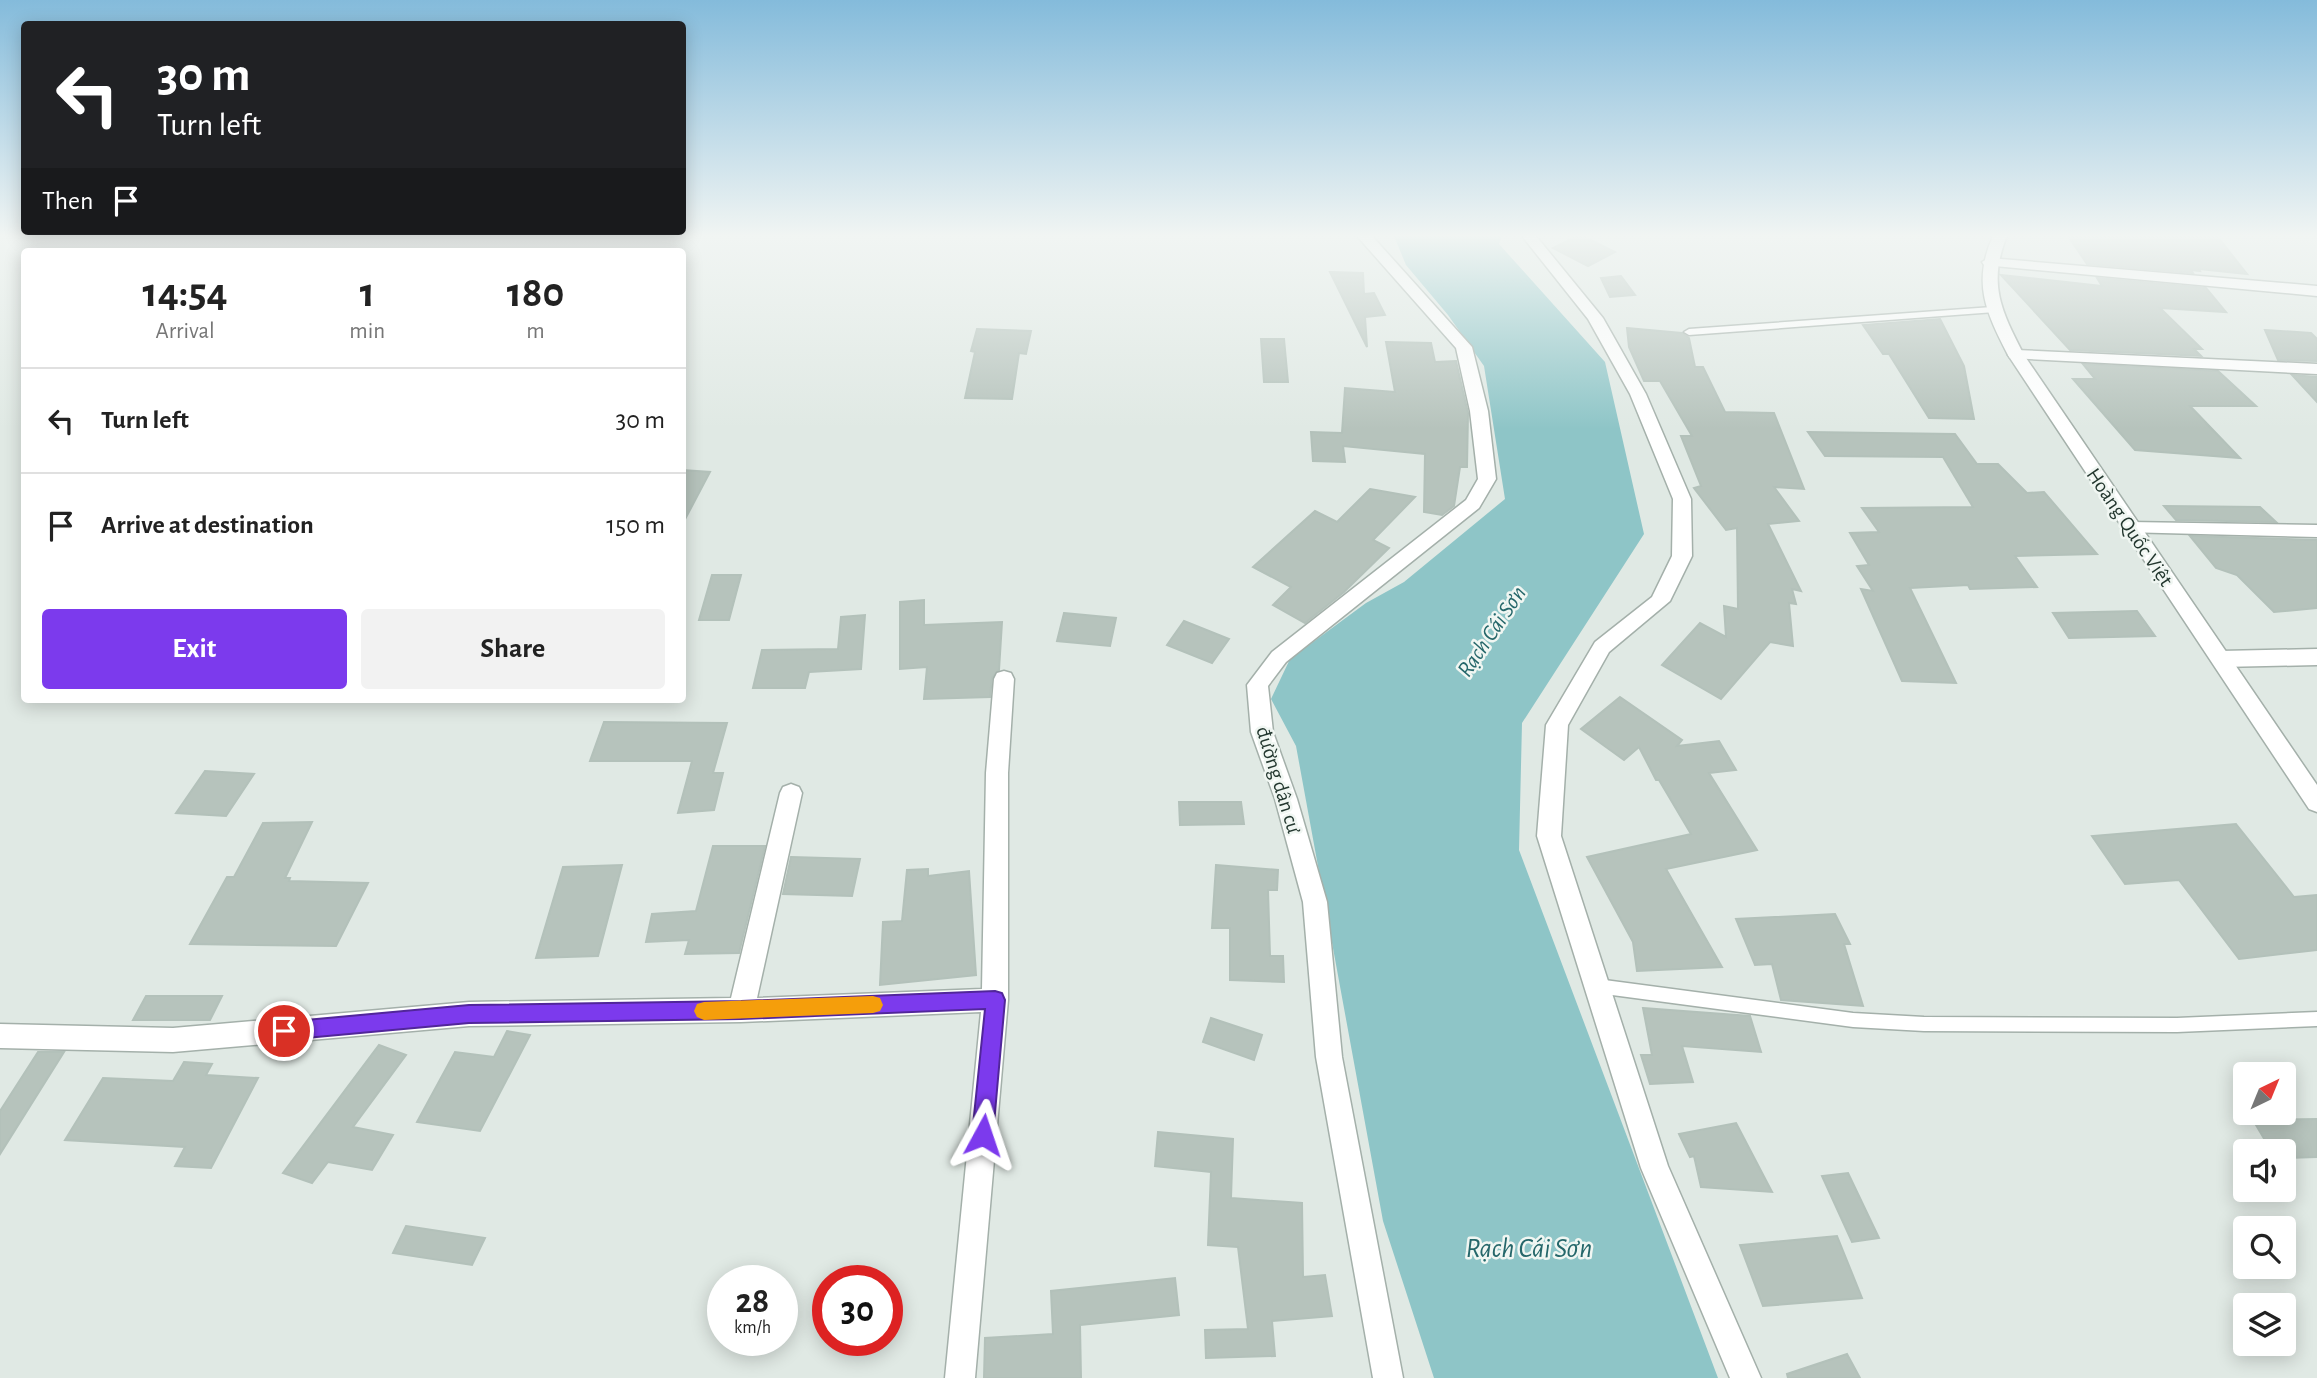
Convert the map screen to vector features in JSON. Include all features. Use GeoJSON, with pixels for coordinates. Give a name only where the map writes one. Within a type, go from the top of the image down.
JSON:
{"type":"FeatureCollection","features":[{"type":"Feature","properties":{"kind":"street","name":"đường dân cư"},"geometry":{"type":"LineString","coordinates":[[1388,1378],[1384,1370],[1329,1057],[1315,902],[1286,799],[1262,732],[1257,685],[1279,657],[1473,504],[1487,480],[1479,411],[1464,347],[1422,300]]}},
{"type":"Feature","properties":{"kind":"street"},"geometry":{"type":"LineString","coordinates":[[1581,300],[1595,318],[1638,394],[1682,499],[1682,556],[1660,601],[1602,647],[1558,725],[1549,836],[1655,1168],[1746,1378]]}},
{"type":"Feature","properties":{"kind":"street","name":"Hoàng Quốc Việt"},"geometry":{"type":"LineString","coordinates":[[1991,300],[1992,310],[2016,355],[2317,803]]}},
{"type":"Feature","properties":{"kind":"street"},"geometry":{"type":"LineString","coordinates":[[2016,355],[2317,369]]}},
{"type":"Feature","properties":{"kind":"street"},"geometry":{"type":"LineString","coordinates":[[2130,528],[2317,531]]}},
{"type":"Feature","properties":{"kind":"street"},"geometry":{"type":"LineString","coordinates":[[2221,659],[2317,657]]}},
{"type":"Feature","properties":{"kind":"street"},"geometry":{"type":"LineString","coordinates":[[960,1378],[995,1000],[997,773],[1004,679]]}},
{"type":"Feature","properties":{"kind":"street"},"geometry":{"type":"LineString","coordinates":[[741,1010],[791,793]]}},
{"type":"Feature","properties":{"kind":"street"},"geometry":{"type":"LineString","coordinates":[[0,1035],[173,1040],[469,1014],[741,1010],[995,1000]]}},
{"type":"Feature","properties":{"kind":"lane"},"geometry":{"type":"LineString","coordinates":[[1689,332],[1992,310]]}},
{"type":"Feature","properties":{"kind":"lane"},"geometry":{"type":"LineString","coordinates":[[1597,986],[1788,1013],[1889,1022],[2177,1025],[2317,1019]]}},
{"type":"Feature","properties":{"kind":"water","name":"Rạch Cái Sơn"},"geometry":{"type":"Polygon","coordinates":[[[1436,300],[1550,300],[1605,362],[1644,534],[1522,723],[1519,850],[1718,1378],[1434,1378],[1383,1221],[1296,746],[1271,699],[1290,659],[1366,603],[1404,582],[1505,499],[1484,366],[1436,300]]]}},
{"type":"Feature","properties":{"kind":"building"},"geometry":{"type":"Polygon","coordinates":[[[1344,300],[1378,300],[1385,315],[1365,317],[1367,347],[1344,300]]]}},
{"type":"Feature","properties":{"kind":"building"},"geometry":{"type":"Polygon","coordinates":[[[2024,300],[2216,300],[2226,312],[2160,308],[2202,349],[2194,349],[2201,356],[2070,350],[2024,300]]]}},
{"type":"Feature","properties":{"kind":"building"},"geometry":{"type":"Polygon","coordinates":[[[1940,319],[1964,366],[1974,419],[1929,418],[1889,354],[1883,354],[1863,325],[1940,319]]]}},
{"type":"Feature","properties":{"kind":"building"},"geometry":{"type":"Polygon","coordinates":[[[1627,328],[1682,333],[1689,338],[1695,367],[1703,367],[1725,412],[1774,413],[1804,489],[1774,487],[1799,521],[1768,524],[1801,591],[1792,589],[1796,604],[1789,603],[1793,646],[1770,642],[1721,699],[1662,665],[1700,623],[1726,637],[1724,606],[1738,609],[1737,528],[1726,530],[1694,488],[1701,486],[1681,436],[1692,436],[1660,381],[1644,381],[1629,347],[1627,328]]]}},
{"type":"Feature","properties":{"kind":"building"},"geometry":{"type":"Polygon","coordinates":[[[977,329],[1031,331],[1026,354],[1019,353],[1012,399],[965,398],[975,352],[971,351],[977,329]]]}},
{"type":"Feature","properties":{"kind":"building"},"geometry":{"type":"Polygon","coordinates":[[[2265,330],[2311,333],[2317,339],[2317,361],[2278,360],[2265,330]]]}},
{"type":"Feature","properties":{"kind":"building"},"geometry":{"type":"Polygon","coordinates":[[[1261,339],[1284,339],[1288,382],[1264,382],[1261,339]]]}},
{"type":"Feature","properties":{"kind":"building"},"geometry":{"type":"Polygon","coordinates":[[[1386,342],[1431,343],[1435,362],[1456,361],[1468,413],[1467,467],[1460,467],[1454,506],[1442,515],[1424,512],[1425,454],[1343,446],[1345,462],[1313,461],[1311,432],[1342,433],[1345,388],[1395,392],[1386,342]]]}},
{"type":"Feature","properties":{"kind":"building"},"geometry":{"type":"Polygon","coordinates":[[[2083,364],[2218,371],[2256,406],[2190,406],[2240,458],[2135,450],[2073,379],[2095,379],[2083,364]]]}},
{"type":"Feature","properties":{"kind":"building"},"geometry":{"type":"Polygon","coordinates":[[[2292,375],[2317,377],[2317,402],[2292,375]]]}},
{"type":"Feature","properties":{"kind":"building"},"geometry":{"type":"Polygon","coordinates":[[[1808,432],[1955,434],[1977,464],[1998,464],[2027,493],[2044,492],[2097,554],[2015,556],[2037,587],[1970,589],[1968,585],[1910,588],[1956,683],[1902,681],[1861,589],[1873,591],[1857,566],[1869,565],[1850,533],[1879,532],[1862,508],[1973,507],[1943,457],[1825,456],[1808,432]]]}},
{"type":"Feature","properties":{"kind":"building"},"geometry":{"type":"Polygon","coordinates":[[[686,470],[710,472],[686,517],[686,470]]]}},
{"type":"Feature","properties":{"kind":"building"},"geometry":{"type":"Polygon","coordinates":[[[1370,489],[1415,497],[1373,540],[1389,548],[1344,592],[1305,623],[1273,605],[1291,587],[1253,567],[1315,511],[1337,522],[1370,489]]]}},
{"type":"Feature","properties":{"kind":"building"},"geometry":{"type":"Polygon","coordinates":[[[2164,506],[2260,507],[2276,522],[2176,520],[2164,506]]]}},
{"type":"Feature","properties":{"kind":"building"},"geometry":{"type":"Polygon","coordinates":[[[2190,536],[2317,540],[2317,608],[2274,612],[2237,575],[2216,568],[2190,536]]]}},
{"type":"Feature","properties":{"kind":"building"},"geometry":{"type":"Polygon","coordinates":[[[712,575],[741,575],[729,620],[699,620],[712,575]]]}},
{"type":"Feature","properties":{"kind":"building"},"geometry":{"type":"Polygon","coordinates":[[[924,600],[924,625],[1002,622],[999,670],[992,678],[990,697],[924,699],[927,667],[900,669],[900,602],[924,600]]]}},
{"type":"Feature","properties":{"kind":"building"},"geometry":{"type":"Polygon","coordinates":[[[2137,611],[2155,636],[2069,638],[2053,613],[2137,611]]]}},
{"type":"Feature","properties":{"kind":"building"},"geometry":{"type":"Polygon","coordinates":[[[1064,613],[1116,618],[1110,646],[1057,641],[1064,613]]]}},
{"type":"Feature","properties":{"kind":"building"},"geometry":{"type":"Polygon","coordinates":[[[865,615],[861,669],[809,672],[805,688],[753,688],[762,650],[838,649],[841,617],[865,615]]]}},
{"type":"Feature","properties":{"kind":"building"},"geometry":{"type":"Polygon","coordinates":[[[1184,621],[1229,639],[1212,663],[1167,645],[1184,621]]]}},
{"type":"Feature","properties":{"kind":"building"},"geometry":{"type":"Polygon","coordinates":[[[1620,697],[1682,740],[1677,746],[1719,741],[1736,770],[1709,773],[1757,850],[1666,869],[1722,967],[1637,971],[1633,942],[1587,857],[1691,834],[1659,780],[1656,780],[1639,747],[1624,760],[1581,729],[1620,697]]]}},
{"type":"Feature","properties":{"kind":"building"},"geometry":{"type":"Polygon","coordinates":[[[604,722],[727,723],[713,773],[723,773],[714,810],[678,813],[692,761],[590,761],[604,722]]]}},
{"type":"Feature","properties":{"kind":"building"},"geometry":{"type":"Polygon","coordinates":[[[205,771],[254,774],[226,816],[176,813],[205,771]]]}},
{"type":"Feature","properties":{"kind":"building"},"geometry":{"type":"Polygon","coordinates":[[[1179,802],[1241,802],[1244,824],[1180,825],[1179,802]]]}},
{"type":"Feature","properties":{"kind":"building"},"geometry":{"type":"Polygon","coordinates":[[[312,822],[285,878],[290,878],[289,881],[368,883],[336,946],[190,944],[227,877],[234,877],[263,823],[312,822]]]}},
{"type":"Feature","properties":{"kind":"building"},"geometry":{"type":"Polygon","coordinates":[[[2236,824],[2294,897],[2317,895],[2317,950],[2239,959],[2179,880],[2125,884],[2092,836],[2236,824]]]}},
{"type":"Feature","properties":{"kind":"building"},"geometry":{"type":"Polygon","coordinates":[[[713,846],[765,846],[739,953],[685,954],[689,940],[646,942],[652,914],[696,911],[713,846]]]}},
{"type":"Feature","properties":{"kind":"building"},"geometry":{"type":"Polygon","coordinates":[[[791,857],[860,859],[852,896],[783,894],[791,857]]]}},
{"type":"Feature","properties":{"kind":"building"},"geometry":{"type":"Polygon","coordinates":[[[622,865],[598,956],[536,958],[563,867],[622,865]]]}},
{"type":"Feature","properties":{"kind":"building"},"geometry":{"type":"Polygon","coordinates":[[[1216,865],[1278,870],[1277,890],[1268,890],[1270,956],[1283,956],[1284,982],[1230,980],[1230,928],[1212,928],[1216,865]]]}},
{"type":"Feature","properties":{"kind":"building"},"geometry":{"type":"Polygon","coordinates":[[[928,869],[928,876],[969,871],[976,975],[880,985],[883,922],[902,921],[907,870],[928,869]]]}},
{"type":"Feature","properties":{"kind":"building"},"geometry":{"type":"Polygon","coordinates":[[[1835,914],[1850,944],[1844,944],[1863,1006],[1781,1000],[1772,964],[1755,965],[1736,919],[1835,914]]]}},
{"type":"Feature","properties":{"kind":"building"},"geometry":{"type":"Polygon","coordinates":[[[146,996],[222,996],[210,1020],[133,1020],[146,996]]]}},
{"type":"Feature","properties":{"kind":"building"},"geometry":{"type":"Polygon","coordinates":[[[1643,1008],[1750,1016],[1761,1052],[1682,1046],[1693,1082],[1650,1084],[1641,1055],[1652,1055],[1643,1008]]]}},
{"type":"Feature","properties":{"kind":"building"},"geometry":{"type":"Polygon","coordinates":[[[1211,1018],[1262,1035],[1254,1060],[1203,1042],[1211,1018]]]}},
{"type":"Feature","properties":{"kind":"building"},"geometry":{"type":"Polygon","coordinates":[[[507,1031],[530,1035],[480,1131],[417,1122],[455,1052],[494,1057],[507,1031]]]}},
{"type":"Feature","properties":{"kind":"building"},"geometry":{"type":"Polygon","coordinates":[[[379,1045],[406,1055],[353,1127],[393,1135],[372,1170],[328,1162],[312,1183],[283,1173],[379,1045]]]}},
{"type":"Feature","properties":{"kind":"building"},"geometry":{"type":"Polygon","coordinates":[[[38,1052],[64,1052],[0,1154],[0,1111],[38,1052]]]}},
{"type":"Feature","properties":{"kind":"building"},"geometry":{"type":"Polygon","coordinates":[[[184,1062],[212,1064],[206,1075],[258,1078],[211,1168],[175,1166],[185,1147],[65,1140],[103,1078],[173,1081],[184,1062]]]}},
{"type":"Feature","properties":{"kind":"building"},"geometry":{"type":"Polygon","coordinates":[[[2296,1119],[2317,1119],[2317,1157],[2296,1158],[2296,1139],[2264,1139],[2256,1125],[2296,1125],[2296,1119]]]}},
{"type":"Feature","properties":{"kind":"building"},"geometry":{"type":"Polygon","coordinates":[[[1736,1123],[1772,1192],[1701,1187],[1694,1156],[1690,1157],[1679,1134],[1736,1123]]]}},
{"type":"Feature","properties":{"kind":"building"},"geometry":{"type":"Polygon","coordinates":[[[1158,1132],[1233,1139],[1231,1198],[1302,1203],[1303,1277],[1325,1275],[1332,1316],[1272,1321],[1275,1356],[1206,1358],[1205,1330],[1248,1329],[1238,1247],[1208,1245],[1211,1172],[1155,1166],[1158,1132]]]}},
{"type":"Feature","properties":{"kind":"building"},"geometry":{"type":"Polygon","coordinates":[[[1848,1173],[1879,1238],[1852,1242],[1822,1176],[1848,1173]]]}},
{"type":"Feature","properties":{"kind":"building"},"geometry":{"type":"Polygon","coordinates":[[[406,1226],[485,1238],[472,1265],[393,1253],[406,1226]]]}},
{"type":"Feature","properties":{"kind":"building"},"geometry":{"type":"Polygon","coordinates":[[[1837,1236],[1862,1298],[1763,1306],[1740,1245],[1837,1236]]]}},
{"type":"Feature","properties":{"kind":"building"},"geometry":{"type":"Polygon","coordinates":[[[1175,1278],[1179,1315],[1080,1325],[1081,1378],[984,1378],[985,1338],[1053,1334],[1051,1291],[1175,1278]]]}},
{"type":"Feature","properties":{"kind":"building"},"geometry":{"type":"Polygon","coordinates":[[[1847,1354],[1860,1378],[1788,1378],[1787,1374],[1847,1354]]]}},
{"type":"Feature","properties":{"kind":"slow traffic"},"geometry":{"type":"LineString","coordinates":[[704,1011],[873,1005]]}},
{"type":"Feature","properties":{"kind":"route"},"geometry":{"type":"LineString","coordinates":[[284,1031],[469,1014],[741,1010],[995,1000],[983,1135]]}}]}
